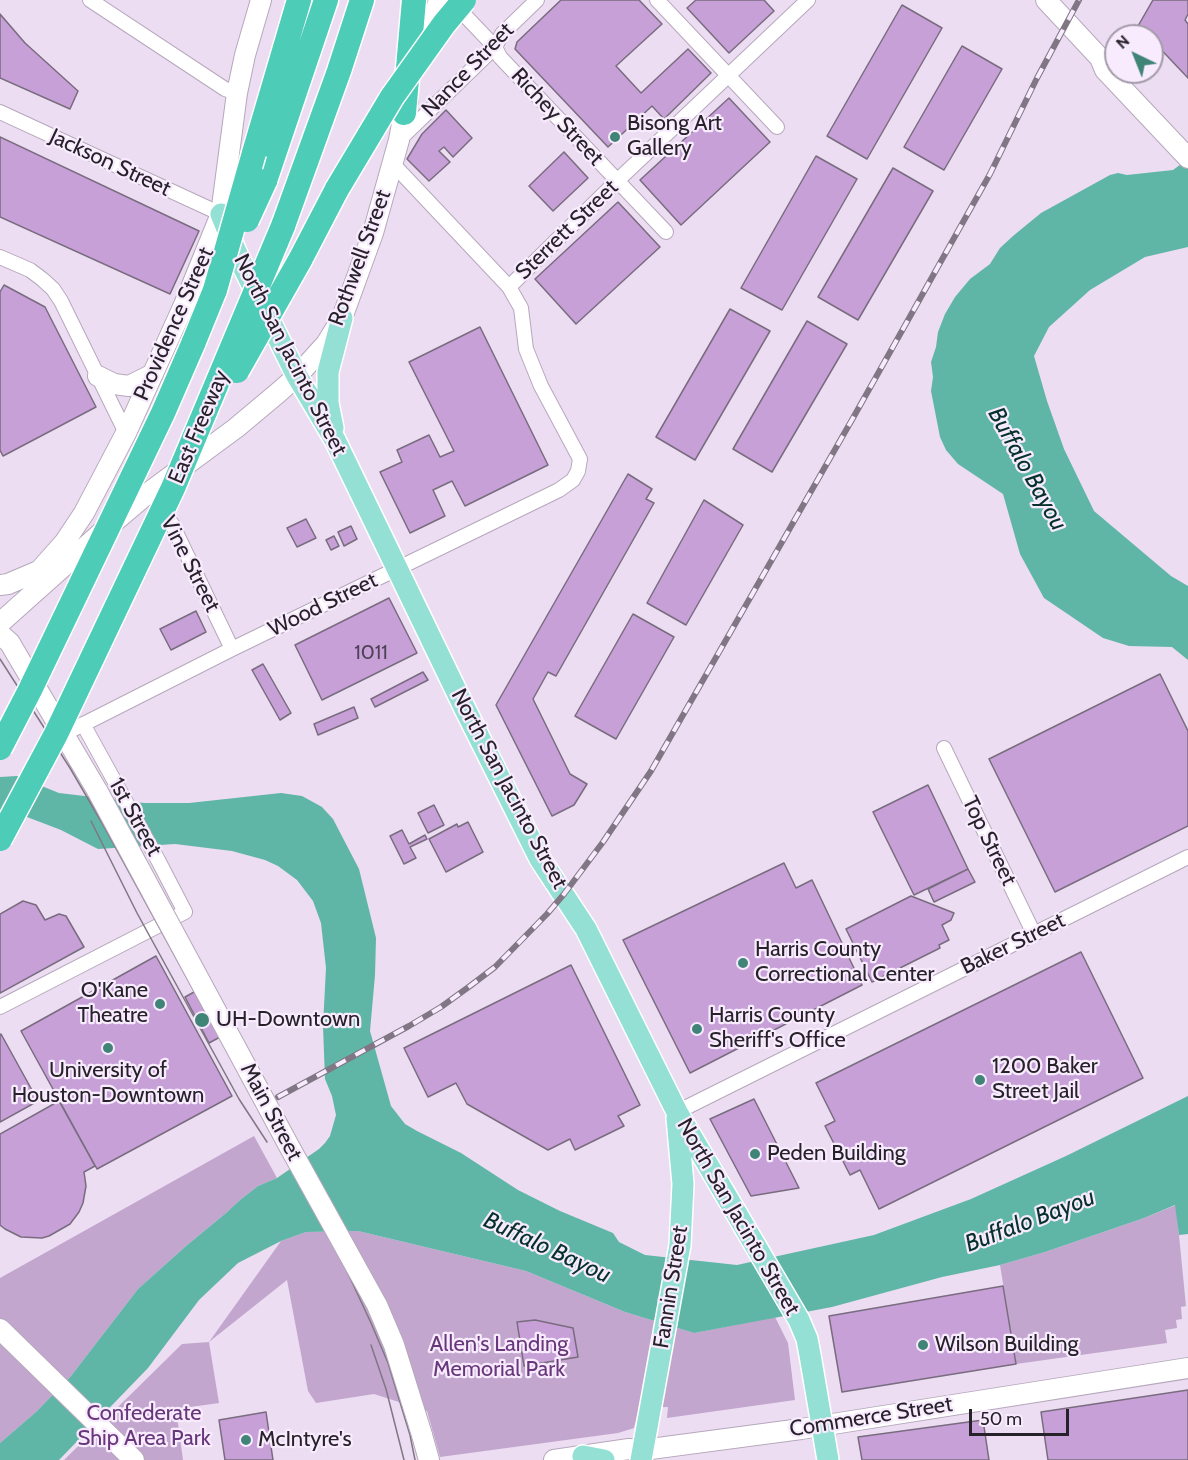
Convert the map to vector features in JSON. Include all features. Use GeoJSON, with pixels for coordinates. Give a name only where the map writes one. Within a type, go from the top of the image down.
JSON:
{"type":"FeatureCollection","features":[{"type":"Feature","properties":{"kind":"highway"},"geometry":{"type":"LineString","coordinates":[[216,290],[299,0]]}},
{"type":"Feature","properties":{"kind":"highway","name":"East Freeway"},"geometry":{"type":"LineString","coordinates":[[0,748],[163,413],[265,181],[326,0]]}},
{"type":"Feature","properties":{"kind":"highway","name":"East Freeway"},"geometry":{"type":"LineString","coordinates":[[0,839],[56,734],[173,489],[283,226],[321,123],[362,0]]}},
{"type":"Feature","properties":{"kind":"highway"},"geometry":{"type":"LineString","coordinates":[[404,113],[414,0]]}},
{"type":"Feature","properties":{"kind":"highway"},"geometry":{"type":"LineString","coordinates":[[173,489],[337,189],[392,97],[464,0]]}},
{"type":"Feature","properties":{"kind":"main road","name":"Providence Street"},"geometry":{"type":"LineString","coordinates":[[0,609],[1,605],[41,570],[64,543],[84,513],[126,433],[184,305],[221,214],[237,93],[261,0]]}},
{"type":"Feature","properties":{"kind":"main road","name":"Rothwell Street"},"geometry":{"type":"LineString","coordinates":[[0,622],[148,493],[236,428],[297,376],[326,344],[342,318],[373,233],[393,164],[404,113],[439,0]]}},
{"type":"Feature","properties":{"kind":"main road"},"geometry":{"type":"LineString","coordinates":[[1031,0],[1093,64],[1104,70]]}},
{"type":"Feature","properties":{"kind":"main road"},"geometry":{"type":"LineString","coordinates":[[1046,0],[1100,58],[1104,68]]}},
{"type":"Feature","properties":{"kind":"main road"},"geometry":{"type":"LineString","coordinates":[[1118,84],[1188,158]]}},
{"type":"Feature","properties":{"kind":"main road","name":"North San Jacinto Street"},"geometry":{"type":"LineString","coordinates":[[221,214],[236,252],[297,376],[335,440],[540,859],[586,929],[676,1112],[798,1320],[807,1340],[828,1460]]}},
{"type":"Feature","properties":{"kind":"main road"},"geometry":{"type":"LineString","coordinates":[[335,440],[328,403],[328,372],[342,318]]}},
{"type":"Feature","properties":{"kind":"main road"},"geometry":{"type":"LineString","coordinates":[[98,376],[114,384],[129,386],[153,374]]}},
{"type":"Feature","properties":{"kind":"main road"},"geometry":{"type":"LineString","coordinates":[[0,585],[8,584],[41,570]]}},
{"type":"Feature","properties":{"kind":"main road","name":"Main Street"},"geometry":{"type":"LineString","coordinates":[[0,634],[10,643],[98,792],[377,1305],[394,1345],[422,1449]]}},
{"type":"Feature","properties":{"kind":"main road","name":"Fannin Street"},"geometry":{"type":"LineString","coordinates":[[642,1455],[680,1245],[683,1184],[676,1112]]}},
{"type":"Feature","properties":{"kind":"main road"},"geometry":{"type":"LineString","coordinates":[[0,1329],[134,1459]]}},
{"type":"Feature","properties":{"kind":"main road","name":"Commerce Street"},"geometry":{"type":"LineString","coordinates":[[554,1460],[629,1449],[642,1455],[1188,1368]]}},
{"type":"Feature","properties":{"kind":"main road"},"geometry":{"type":"LineString","coordinates":[[583,1456],[604,1460]]}},
{"type":"Feature","properties":{"kind":"street","name":"Richey Street"},"geometry":{"type":"LineString","coordinates":[[450,0],[495,47],[500,57],[666,232]]}},
{"type":"Feature","properties":{"kind":"street","name":"Nance Street"},"geometry":{"type":"LineString","coordinates":[[399,140],[495,47],[502,34],[537,0]]}},
{"type":"Feature","properties":{"kind":"street"},"geometry":{"type":"LineString","coordinates":[[657,0],[777,127]]}},
{"type":"Feature","properties":{"kind":"street","name":"Sterrett Street"},"geometry":{"type":"LineString","coordinates":[[509,287],[808,0]]}},
{"type":"Feature","properties":{"kind":"street"},"geometry":{"type":"LineString","coordinates":[[94,1],[225,89],[237,93]]}},
{"type":"Feature","properties":{"kind":"street","name":"Jackson Street"},"geometry":{"type":"LineString","coordinates":[[0,112],[221,214]]}},
{"type":"Feature","properties":{"kind":"street"},"geometry":{"type":"LineString","coordinates":[[393,164],[509,287]]}},
{"type":"Feature","properties":{"kind":"street"},"geometry":{"type":"LineString","coordinates":[[0,257],[30,270],[53,289],[126,433]]}},
{"type":"Feature","properties":{"kind":"street","name":"Wood Street"},"geometry":{"type":"LineString","coordinates":[[64,734],[232,649],[559,490],[573,480],[578,471],[580,459],[541,386],[526,349],[521,308],[509,287]]}},
{"type":"Feature","properties":{"kind":"street","name":"Vine Street"},"geometry":{"type":"LineString","coordinates":[[109,466],[148,493],[172,524],[232,649]]}},
{"type":"Feature","properties":{"kind":"street","name":"1st Street"},"geometry":{"type":"LineString","coordinates":[[0,1007],[184,912],[83,724]]}},
{"type":"Feature","properties":{"kind":"street","name":"Top Street"},"geometry":{"type":"LineString","coordinates":[[944,748],[1034,934]]}},
{"type":"Feature","properties":{"kind":"street","name":"Baker Street"},"geometry":{"type":"LineString","coordinates":[[676,1112],[1188,857]]}},
{"type":"Feature","properties":{"kind":"green space"},"geometry":{"type":"Polygon","coordinates":[[[254,1136],[277,1178],[258,1186],[240,1200],[138,1289],[71,1376],[36,1412],[0,1443],[0,1278],[254,1136]]]}},
{"type":"Feature","properties":{"kind":"green space"},"geometry":{"type":"Polygon","coordinates":[[[1176,1205],[1186,1306],[1181,1307],[1182,1319],[1176,1320],[1177,1328],[1165,1330],[1167,1343],[1016,1364],[1000,1265],[1045,1252],[1176,1205]]]}},
{"type":"Feature","properties":{"kind":"green space","name":"Allen's Landing Memorial Park"},"geometry":{"type":"Polygon","coordinates":[[[358,1231],[526,1271],[625,1312],[694,1333],[775,1317],[788,1343],[795,1400],[667,1418],[668,1407],[639,1408],[634,1428],[618,1433],[440,1457],[427,1411],[374,1394],[316,1403],[308,1391],[287,1280],[209,1342],[281,1241],[306,1232],[358,1231]]]}},
{"type":"Feature","properties":{"kind":"green space","name":"Confederate Ship Area Park"},"geometry":{"type":"Polygon","coordinates":[[[209,1342],[219,1403],[176,1409],[183,1460],[64,1460],[182,1344],[209,1342]]]}},
{"type":"Feature","properties":{"kind":"water","name":"Buffalo Bayou"},"geometry":{"type":"Polygon","coordinates":[[[1188,159],[1188,247],[1145,257],[1090,290],[1049,327],[1034,356],[1064,449],[1094,511],[1171,576],[1188,586],[1188,660],[1172,647],[1129,646],[1103,638],[1044,598],[1020,554],[1003,494],[958,464],[946,450],[940,437],[931,391],[933,377],[931,362],[938,332],[955,297],[970,279],[990,264],[1000,248],[1041,213],[1110,175],[1173,170],[1188,159]]]}},
{"type":"Feature","properties":{"kind":"water","name":"Buffalo Bayou"},"geometry":{"type":"Polygon","coordinates":[[[17,776],[59,793],[144,803],[189,803],[281,793],[302,796],[322,807],[333,819],[359,869],[376,938],[370,1031],[391,1106],[405,1124],[461,1153],[518,1190],[560,1211],[613,1233],[619,1242],[645,1255],[737,1265],[874,1235],[971,1199],[1066,1156],[1188,1096],[1188,1234],[1179,1235],[1175,1205],[1045,1252],[1000,1265],[942,1277],[832,1307],[694,1333],[625,1312],[526,1271],[358,1231],[306,1232],[281,1241],[238,1263],[199,1300],[148,1368],[59,1460],[0,1460],[0,1443],[36,1412],[71,1376],[138,1289],[258,1186],[277,1178],[319,1149],[330,1136],[336,1115],[325,1079],[323,1026],[326,968],[321,923],[313,901],[297,880],[278,866],[265,860],[232,851],[175,844],[98,849],[61,830],[27,817],[0,813],[0,777],[17,776]]]}},
{"type":"Feature","properties":{"kind":"building"},"geometry":{"type":"Polygon","coordinates":[[[561,0],[639,0],[662,24],[616,66],[641,93],[688,49],[711,73],[664,119],[652,106],[608,147],[515,49],[517,42],[561,0]]]}},
{"type":"Feature","properties":{"kind":"building"},"geometry":{"type":"Polygon","coordinates":[[[696,0],[764,0],[774,11],[729,53],[687,8],[696,0]]]}},
{"type":"Feature","properties":{"kind":"building"},"geometry":{"type":"Polygon","coordinates":[[[1153,0],[1188,0],[1188,14],[1185,20],[1188,24],[1188,78],[1164,53],[1164,24],[1139,24],[1153,0]]]}},
{"type":"Feature","properties":{"kind":"building"},"geometry":{"type":"Polygon","coordinates":[[[902,5],[942,28],[867,159],[827,136],[902,5]]]}},
{"type":"Feature","properties":{"kind":"building"},"geometry":{"type":"Polygon","coordinates":[[[0,14],[25,43],[78,91],[70,109],[0,78],[0,14]]]}},
{"type":"Feature","properties":{"kind":"building"},"geometry":{"type":"Polygon","coordinates":[[[962,46],[1002,69],[944,170],[904,147],[962,46]]]}},
{"type":"Feature","properties":{"kind":"building"},"geometry":{"type":"Polygon","coordinates":[[[729,98],[770,142],[681,225],[640,180],[729,98]]]}},
{"type":"Feature","properties":{"kind":"building"},"geometry":{"type":"Polygon","coordinates":[[[446,110],[472,138],[453,157],[444,147],[439,151],[450,162],[429,181],[407,159],[422,134],[446,110]]]}},
{"type":"Feature","properties":{"kind":"building"},"geometry":{"type":"Polygon","coordinates":[[[0,137],[199,231],[170,294],[0,217],[0,137]]]}},
{"type":"Feature","properties":{"kind":"building"},"geometry":{"type":"Polygon","coordinates":[[[564,152],[588,178],[553,211],[529,186],[564,152]]]}},
{"type":"Feature","properties":{"kind":"building"},"geometry":{"type":"Polygon","coordinates":[[[816,156],[857,179],[782,310],[741,288],[816,156]]]}},
{"type":"Feature","properties":{"kind":"building"},"geometry":{"type":"Polygon","coordinates":[[[893,168],[933,191],[858,320],[818,297],[893,168]]]}},
{"type":"Feature","properties":{"kind":"building"},"geometry":{"type":"Polygon","coordinates":[[[618,202],[660,247],[576,324],[535,279],[618,202]]]}},
{"type":"Feature","properties":{"kind":"building"},"geometry":{"type":"Polygon","coordinates":[[[4,285],[45,307],[96,407],[3,456],[0,450],[0,292],[4,285]]]}},
{"type":"Feature","properties":{"kind":"building"},"geometry":{"type":"Polygon","coordinates":[[[730,309],[770,331],[695,460],[656,437],[730,309]]]}},
{"type":"Feature","properties":{"kind":"building"},"geometry":{"type":"Polygon","coordinates":[[[807,321],[847,344],[772,472],[733,449],[807,321]]]}},
{"type":"Feature","properties":{"kind":"building"},"geometry":{"type":"Polygon","coordinates":[[[480,327],[548,465],[465,506],[452,481],[433,490],[445,516],[410,533],[380,472],[402,462],[397,450],[429,435],[440,457],[454,451],[409,362],[480,327]]]}},
{"type":"Feature","properties":{"kind":"building"},"geometry":{"type":"Polygon","coordinates":[[[628,474],[652,489],[646,499],[654,503],[556,676],[548,672],[533,699],[570,774],[587,784],[574,805],[552,816],[496,705],[628,474]]]}},
{"type":"Feature","properties":{"kind":"building"},"geometry":{"type":"Polygon","coordinates":[[[704,500],[743,525],[686,625],[647,603],[704,500]]]}},
{"type":"Feature","properties":{"kind":"building"},"geometry":{"type":"Polygon","coordinates":[[[306,519],[316,538],[297,547],[287,528],[306,519]]]}},
{"type":"Feature","properties":{"kind":"building"},"geometry":{"type":"Polygon","coordinates":[[[351,526],[357,539],[344,546],[338,532],[351,526]]]}},
{"type":"Feature","properties":{"kind":"building"},"geometry":{"type":"Polygon","coordinates":[[[334,536],[339,546],[331,550],[326,540],[334,536]]]}},
{"type":"Feature","properties":{"kind":"building"},"geometry":{"type":"Polygon","coordinates":[[[389,598],[417,653],[322,700],[295,645],[389,598]]]}},
{"type":"Feature","properties":{"kind":"building"},"geometry":{"type":"Polygon","coordinates":[[[196,611],[206,632],[171,650],[160,629],[196,611]]]}},
{"type":"Feature","properties":{"kind":"building"},"geometry":{"type":"Polygon","coordinates":[[[633,614],[674,637],[616,739],[575,716],[633,614]]]}},
{"type":"Feature","properties":{"kind":"building"},"geometry":{"type":"Polygon","coordinates":[[[263,664],[291,713],[280,720],[252,670],[263,664]]]}},
{"type":"Feature","properties":{"kind":"building"},"geometry":{"type":"Polygon","coordinates":[[[423,672],[428,680],[375,707],[371,699],[423,672]]]}},
{"type":"Feature","properties":{"kind":"building"},"geometry":{"type":"Polygon","coordinates":[[[1160,674],[1188,731],[1188,826],[1055,892],[989,759],[1160,674]]]}},
{"type":"Feature","properties":{"kind":"building"},"geometry":{"type":"Polygon","coordinates":[[[354,707],[358,718],[318,735],[314,724],[354,707]]]}},
{"type":"Feature","properties":{"kind":"building","name":"Harris County Correctional Center"},"geometry":{"type":"Polygon","coordinates":[[[928,785],[968,869],[914,895],[873,812],[928,785]]]}},
{"type":"Feature","properties":{"kind":"building"},"geometry":{"type":"Polygon","coordinates":[[[434,805],[444,825],[428,833],[418,813],[434,805]]]}},
{"type":"Feature","properties":{"kind":"building"},"geometry":{"type":"Polygon","coordinates":[[[468,822],[483,852],[446,872],[429,839],[457,824],[458,827],[468,822]]]}},
{"type":"Feature","properties":{"kind":"building"},"geometry":{"type":"Polygon","coordinates":[[[402,830],[409,844],[425,835],[427,839],[410,847],[416,858],[404,864],[390,836],[402,830]]]}},
{"type":"Feature","properties":{"kind":"building","name":"Harris County Correctional Center"},"geometry":{"type":"Polygon","coordinates":[[[784,863],[796,888],[812,880],[862,985],[690,1073],[623,940],[784,863]]]}},
{"type":"Feature","properties":{"kind":"building"},"geometry":{"type":"Polygon","coordinates":[[[968,869],[975,882],[934,902],[928,889],[968,869]]]}},
{"type":"Feature","properties":{"kind":"building"},"geometry":{"type":"Polygon","coordinates":[[[911,896],[954,913],[951,920],[942,925],[949,940],[939,945],[940,948],[872,982],[846,929],[911,896]]]}},
{"type":"Feature","properties":{"kind":"building"},"geometry":{"type":"Polygon","coordinates":[[[23,901],[36,905],[45,920],[59,914],[66,916],[84,947],[0,993],[0,914],[23,901]]]}},
{"type":"Feature","properties":{"kind":"building","name":"1200 Baker Street Jail"},"geometry":{"type":"Polygon","coordinates":[[[1081,952],[1143,1078],[879,1209],[860,1170],[850,1175],[825,1126],[835,1121],[816,1083],[1081,952]]]}},
{"type":"Feature","properties":{"kind":"building"},"geometry":{"type":"Polygon","coordinates":[[[156,956],[232,1096],[97,1169],[21,1031],[156,956]]]}},
{"type":"Feature","properties":{"kind":"building"},"geometry":{"type":"Polygon","coordinates":[[[571,965],[640,1105],[618,1116],[624,1126],[575,1150],[570,1139],[548,1150],[467,1104],[456,1083],[428,1097],[404,1048],[571,965]]]}},
{"type":"Feature","properties":{"kind":"building"},"geometry":{"type":"Polygon","coordinates":[[[196,991],[220,1037],[209,1043],[185,997],[196,991]]]}},
{"type":"Feature","properties":{"kind":"building"},"geometry":{"type":"Polygon","coordinates":[[[0,1035],[38,1101],[0,1122],[0,1035]]]}},
{"type":"Feature","properties":{"kind":"building","name":"Peden Building"},"geometry":{"type":"Polygon","coordinates":[[[754,1099],[799,1188],[751,1196],[710,1119],[754,1099]]]}},
{"type":"Feature","properties":{"kind":"building"},"geometry":{"type":"Polygon","coordinates":[[[59,1101],[95,1166],[84,1172],[86,1186],[83,1203],[70,1224],[42,1238],[21,1237],[0,1225],[0,1134],[59,1101]]]}},
{"type":"Feature","properties":{"kind":"building","name":"Wilson Building"},"geometry":{"type":"Polygon","coordinates":[[[1003,1286],[1016,1364],[842,1392],[829,1316],[1003,1286]]]}},
{"type":"Feature","properties":{"kind":"building"},"geometry":{"type":"Polygon","coordinates":[[[535,1320],[573,1328],[578,1357],[524,1366],[517,1322],[535,1320]]]}},
{"type":"Feature","properties":{"kind":"building"},"geometry":{"type":"Polygon","coordinates":[[[1188,1390],[1188,1460],[1048,1460],[1041,1412],[1188,1390]]]}},
{"type":"Feature","properties":{"kind":"building","name":"McIntyre's"},"geometry":{"type":"Polygon","coordinates":[[[266,1412],[273,1460],[225,1460],[219,1420],[266,1412]]]}},
{"type":"Feature","properties":{"kind":"building"},"geometry":{"type":"Polygon","coordinates":[[[983,1420],[989,1460],[862,1460],[858,1437],[983,1420]]]}},
{"type":"Feature","properties":{"kind":"tram line"},"geometry":{"type":"LineString","coordinates":[[0,659],[70,768],[102,823],[345,1267],[388,1363],[410,1435],[415,1460]]}},
{"type":"Feature","properties":{"kind":"tram line"},"geometry":{"type":"LineString","coordinates":[[91,821],[137,913],[239,1099],[267,1142]]}},
{"type":"Feature","properties":{"kind":"tram line"},"geometry":{"type":"LineString","coordinates":[[371,1345],[386,1389],[404,1460]]}},
{"type":"Feature","properties":{"kind":"railway"},"geometry":{"type":"LineString","coordinates":[[278,1097],[441,1007],[495,967],[547,914],[603,842],[651,771],[853,418],[990,174],[1037,78],[1079,0]]}},
{"type":"Feature","properties":{"kind":"place","name":"Bisong Art Gallery"},"geometry":{"type":"Point","coordinates":[615,137]}},
{"type":"Feature","properties":{"kind":"place","name":"Harris County Correctional Center"},"geometry":{"type":"Point","coordinates":[743,963]}},
{"type":"Feature","properties":{"kind":"place","name":"O'Kane Theatre"},"geometry":{"type":"Point","coordinates":[160,1004]}},
{"type":"Feature","properties":{"kind":"place","name":"UH-Downtown"},"geometry":{"type":"Point","coordinates":[202,1020]}},
{"type":"Feature","properties":{"kind":"place","name":"Harris County Sheriff's Office"},"geometry":{"type":"Point","coordinates":[697,1029]}},
{"type":"Feature","properties":{"kind":"place","name":"University of Houston-Downtown"},"geometry":{"type":"Point","coordinates":[108,1048]}},
{"type":"Feature","properties":{"kind":"place","name":"1200 Baker Street Jail"},"geometry":{"type":"Point","coordinates":[980,1080]}},
{"type":"Feature","properties":{"kind":"place","name":"Peden Building"},"geometry":{"type":"Point","coordinates":[755,1154]}},
{"type":"Feature","properties":{"kind":"place","name":"Wilson Building"},"geometry":{"type":"Point","coordinates":[923,1345]}},
{"type":"Feature","properties":{"kind":"place","name":"McIntyre's"},"geometry":{"type":"Point","coordinates":[246,1440]}}]}
